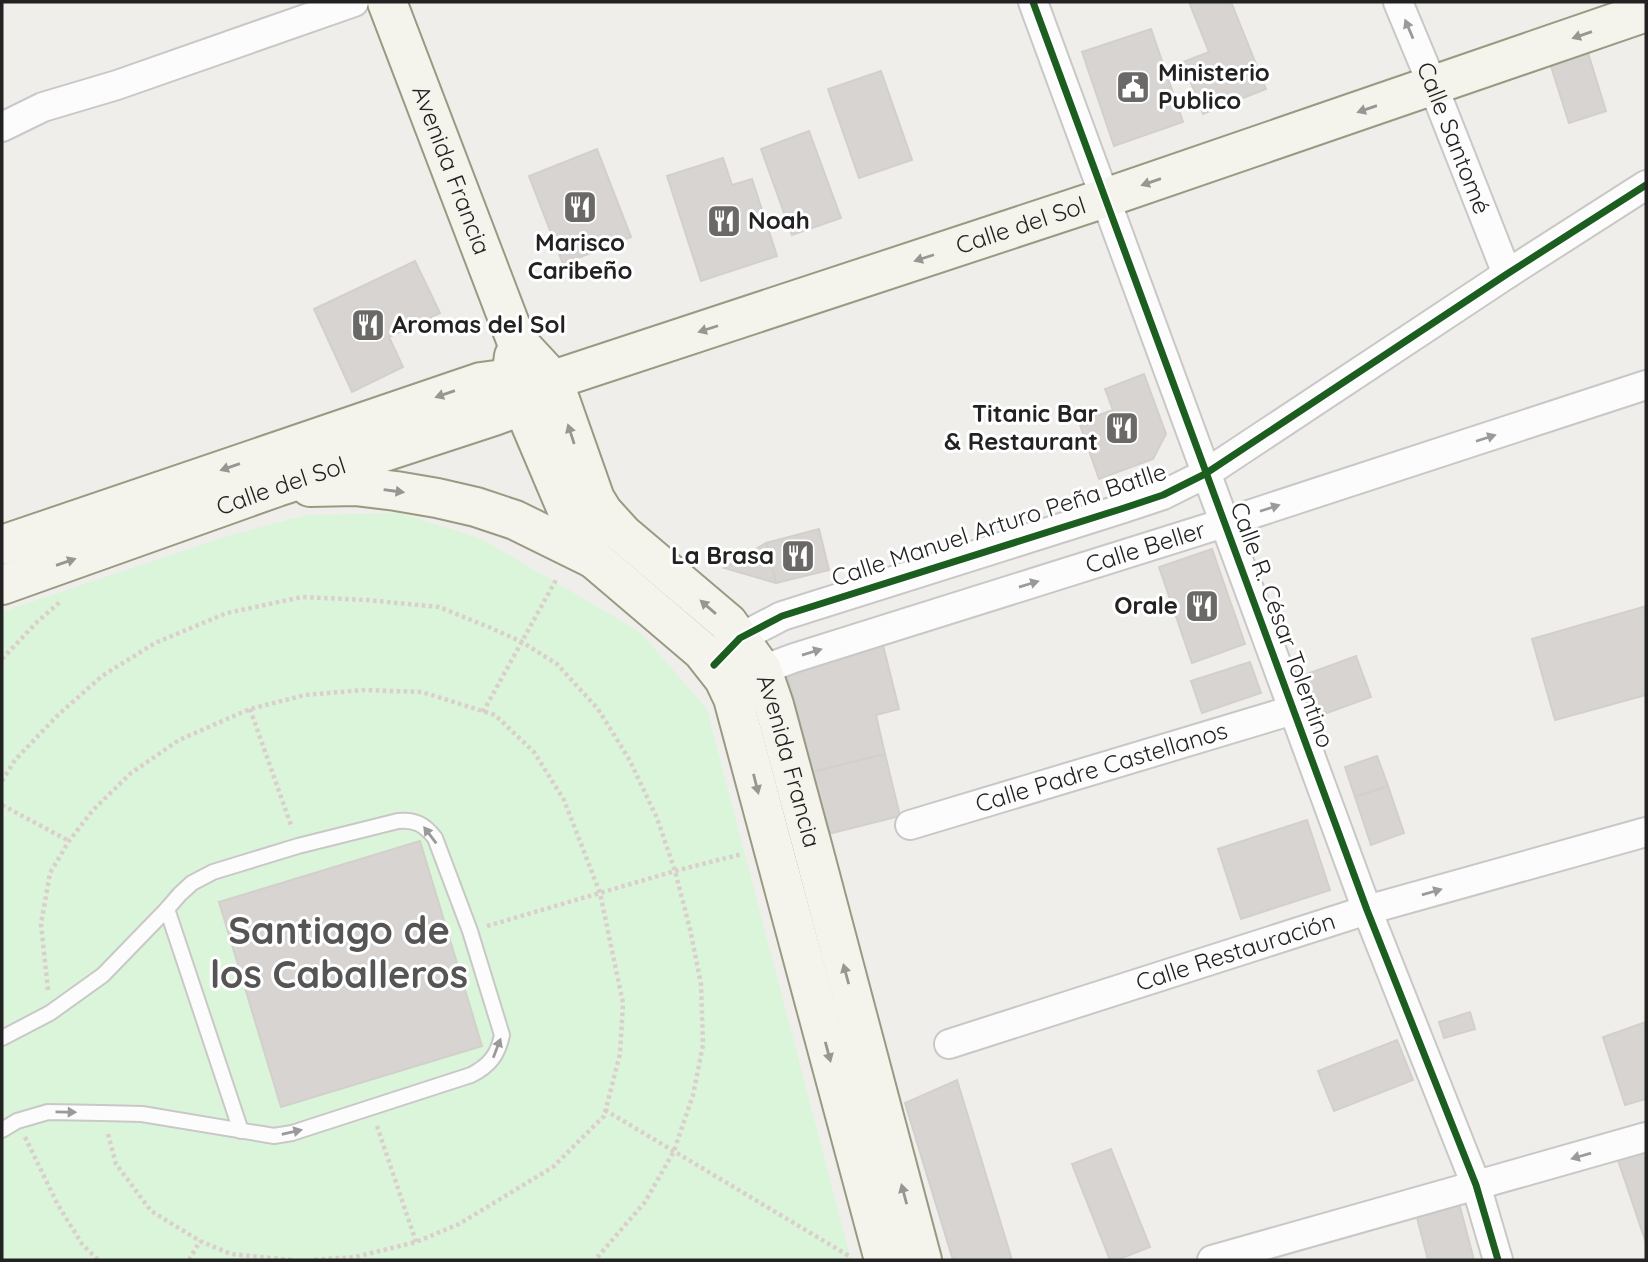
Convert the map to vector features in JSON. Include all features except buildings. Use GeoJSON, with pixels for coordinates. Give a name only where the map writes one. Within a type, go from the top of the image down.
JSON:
{"type":"FeatureCollection","features":[{"type":"Feature","properties":{"kind":"main road","name":"Avenida Francia"},"geometry":{"type":"LineString","coordinates":[[387,2],[516,341],[517,391],[584,553],[694,643],[719,672],[733,698],[884,1260]]}},
{"type":"Feature","properties":{"kind":"main road","name":"Calle del Sol"},"geometry":{"type":"LineString","coordinates":[[2,584],[277,487],[517,391],[1105,198],[1646,12]]}},
{"type":"Feature","properties":{"kind":"main road","name":"Avenida Francia"},"geometry":{"type":"LineString","coordinates":[[516,341],[553,380],[594,499],[603,512],[624,534],[728,623],[762,670],[774,705],[922,1260]]}},
{"type":"Feature","properties":{"kind":"main road","name":"Calle del Sol"},"geometry":{"type":"LineString","coordinates":[[2,545],[481,382],[517,391]]}},
{"type":"Feature","properties":{"kind":"main road"},"geometry":{"type":"LineString","coordinates":[[277,487],[355,486],[437,498],[477,507],[515,520],[584,553]]}},
{"type":"Feature","properties":{"kind":"street"},"geometry":{"type":"LineString","coordinates":[[2,127],[43,107],[117,85],[354,2]]}},
{"type":"Feature","properties":{"kind":"street","name":"Calle R. César Tolentino"},"geometry":{"type":"LineString","coordinates":[[1032,2],[1367,910],[1476,1185],[1498,1260]]}},
{"type":"Feature","properties":{"kind":"street","name":"Calle Santomé"},"geometry":{"type":"LineString","coordinates":[[1398,2],[1507,274]]}},
{"type":"Feature","properties":{"kind":"street","name":"Calle Manuel Arturo Peña Batlle"},"geometry":{"type":"LineString","coordinates":[[719,672],[740,638],[782,616],[1163,495],[1205,474],[1646,185]]}},
{"type":"Feature","properties":{"kind":"street","name":"Calle Beller"},"geometry":{"type":"LineString","coordinates":[[719,672],[762,670],[1646,385]]}},
{"type":"Feature","properties":{"kind":"street","name":"Calle Padre Castellanos"},"geometry":{"type":"LineString","coordinates":[[910,825],[1293,709]]}},
{"type":"Feature","properties":{"kind":"street","name":"Calle Restauración"},"geometry":{"type":"LineString","coordinates":[[948,1044],[1367,910],[1646,832]]}},
{"type":"Feature","properties":{"kind":"street"},"geometry":{"type":"LineString","coordinates":[[1212,1260],[1646,1137]]}},
{"type":"Feature","properties":{"kind":"lane"},"geometry":{"type":"LineString","coordinates":[[2,1038],[50,1013],[103,975],[192,883],[213,872],[298,846],[409,820],[420,823],[435,838],[470,931],[502,1035],[499,1048],[492,1059],[483,1069],[471,1075],[292,1133],[274,1136],[142,1114],[48,1112],[17,1121],[2,1130]]}},
{"type":"Feature","properties":{"kind":"lane"},"geometry":{"type":"LineString","coordinates":[[167,909],[241,1131]]}},
{"type":"Feature","properties":{"kind":"path"},"geometry":{"type":"LineString","coordinates":[[483,712],[522,642],[584,553]]}},
{"type":"Feature","properties":{"kind":"path"},"geometry":{"type":"LineString","coordinates":[[2,781],[15,760],[57,716],[102,676],[155,643],[227,613],[302,597],[439,607],[522,642],[557,664],[598,709],[629,759],[657,818],[675,871],[701,984],[703,1045],[694,1095],[674,1152],[645,1202],[595,1260]]}},
{"type":"Feature","properties":{"kind":"path"},"geometry":{"type":"LineString","coordinates":[[50,1013],[41,924],[50,873],[69,841],[93,810],[130,774],[179,740],[250,709],[306,695],[364,690],[422,692],[495,715],[534,751],[564,800],[600,893],[623,1003],[620,1054],[604,1116],[553,1167],[459,1224],[416,1242],[355,1257],[312,1260]]}},
{"type":"Feature","properties":{"kind":"path"},"geometry":{"type":"LineString","coordinates":[[250,709],[298,846]]}},
{"type":"Feature","properties":{"kind":"path"},"geometry":{"type":"LineString","coordinates":[[2,805],[69,841]]}},
{"type":"Feature","properties":{"kind":"path"},"geometry":{"type":"LineString","coordinates":[[470,931],[675,871],[772,846]]}},
{"type":"Feature","properties":{"kind":"path"},"geometry":{"type":"LineString","coordinates":[[371,1109],[416,1242]]}},
{"type":"Feature","properties":{"kind":"path"},"geometry":{"type":"LineString","coordinates":[[606,1110],[856,1260]]}},
{"type":"Feature","properties":{"kind":"path"},"geometry":{"type":"LineString","coordinates":[[102,1113],[116,1164],[151,1211],[200,1241],[231,1254],[292,1260]]}},
{"type":"Feature","properties":{"kind":"path"},"geometry":{"type":"LineString","coordinates":[[17,1121],[58,1205],[82,1244],[97,1260]]}},
{"type":"Feature","properties":{"kind":"path"},"geometry":{"type":"LineString","coordinates":[[189,1260],[200,1241]]}},
{"type":"Feature","properties":{"kind":"green space"},"geometry":{"type":"Polygon","coordinates":[[[399,513],[480,538],[640,632],[707,709],[851,1260],[2,1260],[2,612],[224,537],[306,515],[399,513]]]}},
{"type":"Feature","properties":{"kind":"cycle path"},"geometry":{"type":"LineString","coordinates":[[1033,2],[1367,910],[1476,1185],[1498,1260]]}},
{"type":"Feature","properties":{"kind":"cycle path"},"geometry":{"type":"LineString","coordinates":[[714,665],[740,638],[782,616],[1163,495],[1205,474],[1646,185]]}},
{"type":"Feature","properties":{"kind":"place","name":"Ministerio Publico"},"geometry":{"type":"Point","coordinates":[1133,87]}},
{"type":"Feature","properties":{"kind":"place","name":"Marisco Caribeño"},"geometry":{"type":"Point","coordinates":[580,207]}},
{"type":"Feature","properties":{"kind":"place","name":"Noah"},"geometry":{"type":"Point","coordinates":[724,221]}},
{"type":"Feature","properties":{"kind":"place","name":"Aromas del Sol"},"geometry":{"type":"Point","coordinates":[368,325]}},
{"type":"Feature","properties":{"kind":"place","name":"Titanic Bar & Restaurant"},"geometry":{"type":"Point","coordinates":[1122,428]}},
{"type":"Feature","properties":{"kind":"place","name":"La Brasa"},"geometry":{"type":"Point","coordinates":[798,556]}},
{"type":"Feature","properties":{"kind":"place","name":"Orale"},"geometry":{"type":"Point","coordinates":[1202,606]}},
{"type":"Feature","properties":{"kind":"district","name":"Santiago de los Caballeros"},"geometry":{"type":"Point","coordinates":[339,953]}}]}
